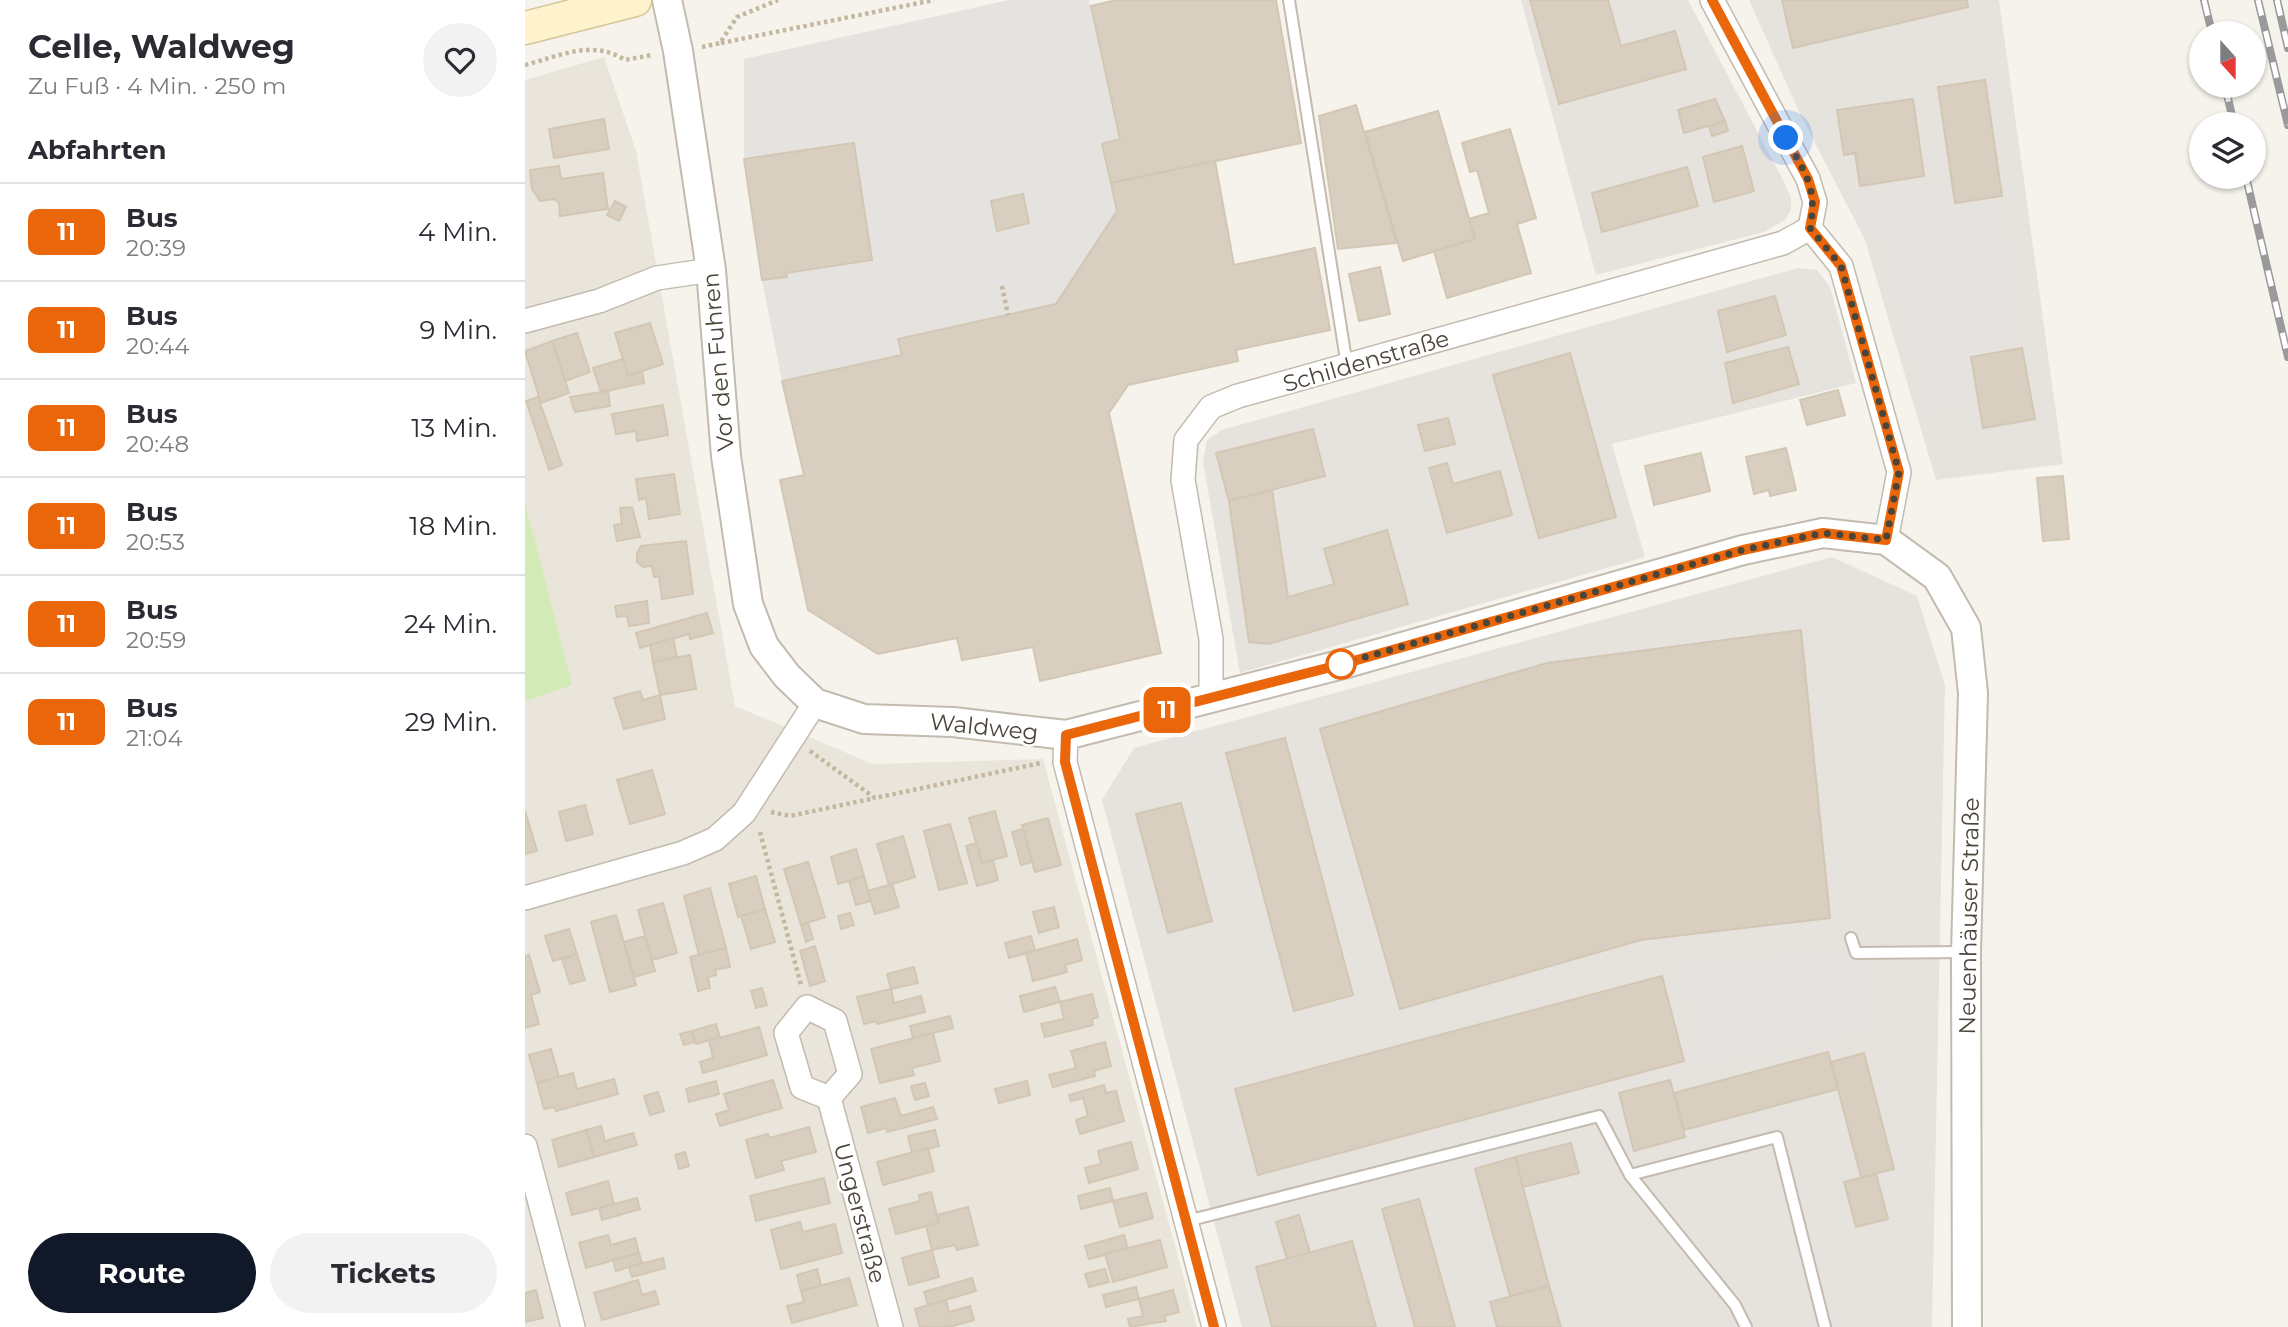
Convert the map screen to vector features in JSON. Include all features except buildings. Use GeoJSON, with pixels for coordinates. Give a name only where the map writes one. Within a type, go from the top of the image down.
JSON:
{"type":"FeatureCollection","features":[{"type":"Feature","properties":{"kind":"main road"},"geometry":{"type":"LineString","coordinates":[[525,28],[635,0]]}},
{"type":"Feature","properties":{"kind":"street","name":"Vor den Fuhren"},"geometry":{"type":"LineString","coordinates":[[667,0],[678,51],[711,270],[726,456],[748,604],[764,646],[787,676],[815,703]]}},
{"type":"Feature","properties":{"kind":"street"},"geometry":{"type":"LineString","coordinates":[[1712,0],[1808,179],[1815,202],[1810,228],[1841,266],[1899,472],[1886,540]]}},
{"type":"Feature","properties":{"kind":"street","name":"Schildenstraße"},"geometry":{"type":"LineString","coordinates":[[1211,699],[1211,639],[1183,480],[1186,440],[1211,407],[1238,396],[1783,243],[1810,228]]}},
{"type":"Feature","properties":{"kind":"street"},"geometry":{"type":"LineString","coordinates":[[525,321],[599,301],[657,278],[711,270]]}},
{"type":"Feature","properties":{"kind":"street","name":"Waldweg"},"geometry":{"type":"LineString","coordinates":[[815,703],[864,719],[953,722],[1065,749],[1211,699],[1743,550],[1823,533],[1886,540]]}},
{"type":"Feature","properties":{"kind":"street","name":"Neuenhäuser Straße"},"geometry":{"type":"LineString","coordinates":[[1886,540],[1937,577],[1966,628],[1973,693],[1966,952],[1967,1327]]}},
{"type":"Feature","properties":{"kind":"street"},"geometry":{"type":"LineString","coordinates":[[525,898],[683,853],[715,839],[751,818],[792,739],[815,703]]}},
{"type":"Feature","properties":{"kind":"street"},"geometry":{"type":"LineString","coordinates":[[1065,749],[1214,1327]]}},
{"type":"Feature","properties":{"kind":"street"},"geometry":{"type":"LineString","coordinates":[[807,1007],[835,1021],[850,1073],[829,1098],[802,1087],[786,1033],[807,1007]]}},
{"type":"Feature","properties":{"kind":"street","name":"Ungerstraße"},"geometry":{"type":"LineString","coordinates":[[829,1098],[891,1327]]}},
{"type":"Feature","properties":{"kind":"street"},"geometry":{"type":"LineString","coordinates":[[525,1146],[573,1327]]}},
{"type":"Feature","properties":{"kind":"lane"},"geometry":{"type":"LineString","coordinates":[[1289,0],[1347,366]]}},
{"type":"Feature","properties":{"kind":"lane"},"geometry":{"type":"LineString","coordinates":[[1851,939],[1856,953],[1966,952]]}},
{"type":"Feature","properties":{"kind":"lane"},"geometry":{"type":"LineString","coordinates":[[1187,1221],[1599,1116],[1630,1175],[1735,1305],[1746,1327]]}},
{"type":"Feature","properties":{"kind":"lane"},"geometry":{"type":"LineString","coordinates":[[1630,1175],[1777,1137],[1825,1327]]}},
{"type":"Feature","properties":{"kind":"path"},"geometry":{"type":"LineString","coordinates":[[720,43],[934,0]]}},
{"type":"Feature","properties":{"kind":"path"},"geometry":{"type":"LineString","coordinates":[[1002,286],[1007,315]]}},
{"type":"Feature","properties":{"kind":"path"},"geometry":{"type":"LineString","coordinates":[[792,739],[875,798]]}},
{"type":"Feature","properties":{"kind":"path","name":"Waldweg"},"geometry":{"type":"LineString","coordinates":[[875,798],[1031,763],[1065,749]]}},
{"type":"Feature","properties":{"kind":"path"},"geometry":{"type":"LineString","coordinates":[[807,1007],[751,818],[770,812],[790,816],[875,798]]}},
{"type":"Feature","properties":{"kind":"shaded area"},"geometry":{"type":"Polygon","coordinates":[[[1009,0],[1089,0],[1120,139],[1117,211],[1056,304],[899,338],[902,355],[782,381],[762,280],[787,277],[786,273],[872,259],[854,143],[744,159],[744,59],[1009,0]]]}},
{"type":"Feature","properties":{"kind":"shaded area"},"geometry":{"type":"Polygon","coordinates":[[[1521,0],[1688,0],[1784,182],[1791,198],[1791,210],[1785,220],[1764,232],[1596,275],[1521,0]]]}},
{"type":"Feature","properties":{"kind":"shaded area"},"geometry":{"type":"Polygon","coordinates":[[[1749,0],[1999,0],[2063,464],[1936,480],[1865,240],[1800,114],[1749,0]]]}},
{"type":"Feature","properties":{"kind":"shaded area"},"geometry":{"type":"Polygon","coordinates":[[[604,57],[636,151],[735,706],[873,764],[1043,759],[1197,1327],[525,1327],[525,80],[604,57]]]}},
{"type":"Feature","properties":{"kind":"shaded area"},"geometry":{"type":"Polygon","coordinates":[[[1944,180],[1948,208],[1994,201],[2016,344],[1966,352],[1975,400],[1933,409],[1884,231],[1866,233],[1859,193],[1944,180]]]}},
{"type":"Feature","properties":{"kind":"shaded area"},"geometry":{"type":"Polygon","coordinates":[[[1798,268],[1817,270],[1830,287],[1856,383],[1612,444],[1645,557],[1240,673],[1203,462],[1207,440],[1222,430],[1798,268]]]}},
{"type":"Feature","properties":{"kind":"shaded area"},"geometry":{"type":"Polygon","coordinates":[[[1832,557],[1917,596],[1945,685],[1932,1327],[1242,1327],[1102,800],[1134,748],[1832,557]]]}},
{"type":"Feature","properties":{"kind":"shaded area"},"geometry":{"type":"Polygon","coordinates":[[[1856,953],[1861,1027],[1710,1060],[1687,967],[1856,953]]]}},
{"type":"Feature","properties":{"kind":"green space"},"geometry":{"type":"Polygon","coordinates":[[[525,503],[572,685],[525,701],[525,503]]]}},
{"type":"Feature","properties":{"kind":"railway"},"geometry":{"type":"LineString","coordinates":[[2204,0],[2209,21]]}},
{"type":"Feature","properties":{"kind":"railway"},"geometry":{"type":"LineString","coordinates":[[2258,0],[2288,125]]}},
{"type":"Feature","properties":{"kind":"railway"},"geometry":{"type":"LineString","coordinates":[[2277,0],[2288,48]]}},
{"type":"Feature","properties":{"kind":"railway"},"geometry":{"type":"LineString","coordinates":[[2228,98],[2231,112]]}},
{"type":"Feature","properties":{"kind":"railway"},"geometry":{"type":"LineString","coordinates":[[2249,189],[2288,357]]}},
{"type":"Feature","properties":{"kind":"bus line","name":"11"},"geometry":{"type":"LineString","coordinates":[[1214,1327],[1065,762],[1066,735],[1343,664],[1743,550],[1823,533],[1886,540],[1899,472],[1841,266],[1810,228],[1815,202],[1808,179],[1712,0]]}},
{"type":"Feature","properties":{"kind":"route"},"geometry":{"type":"LineString","coordinates":[[1341,664],[1743,550],[1823,533],[1886,540],[1899,472],[1841,266],[1810,228],[1815,202],[1808,179],[1786,138]]}}]}
